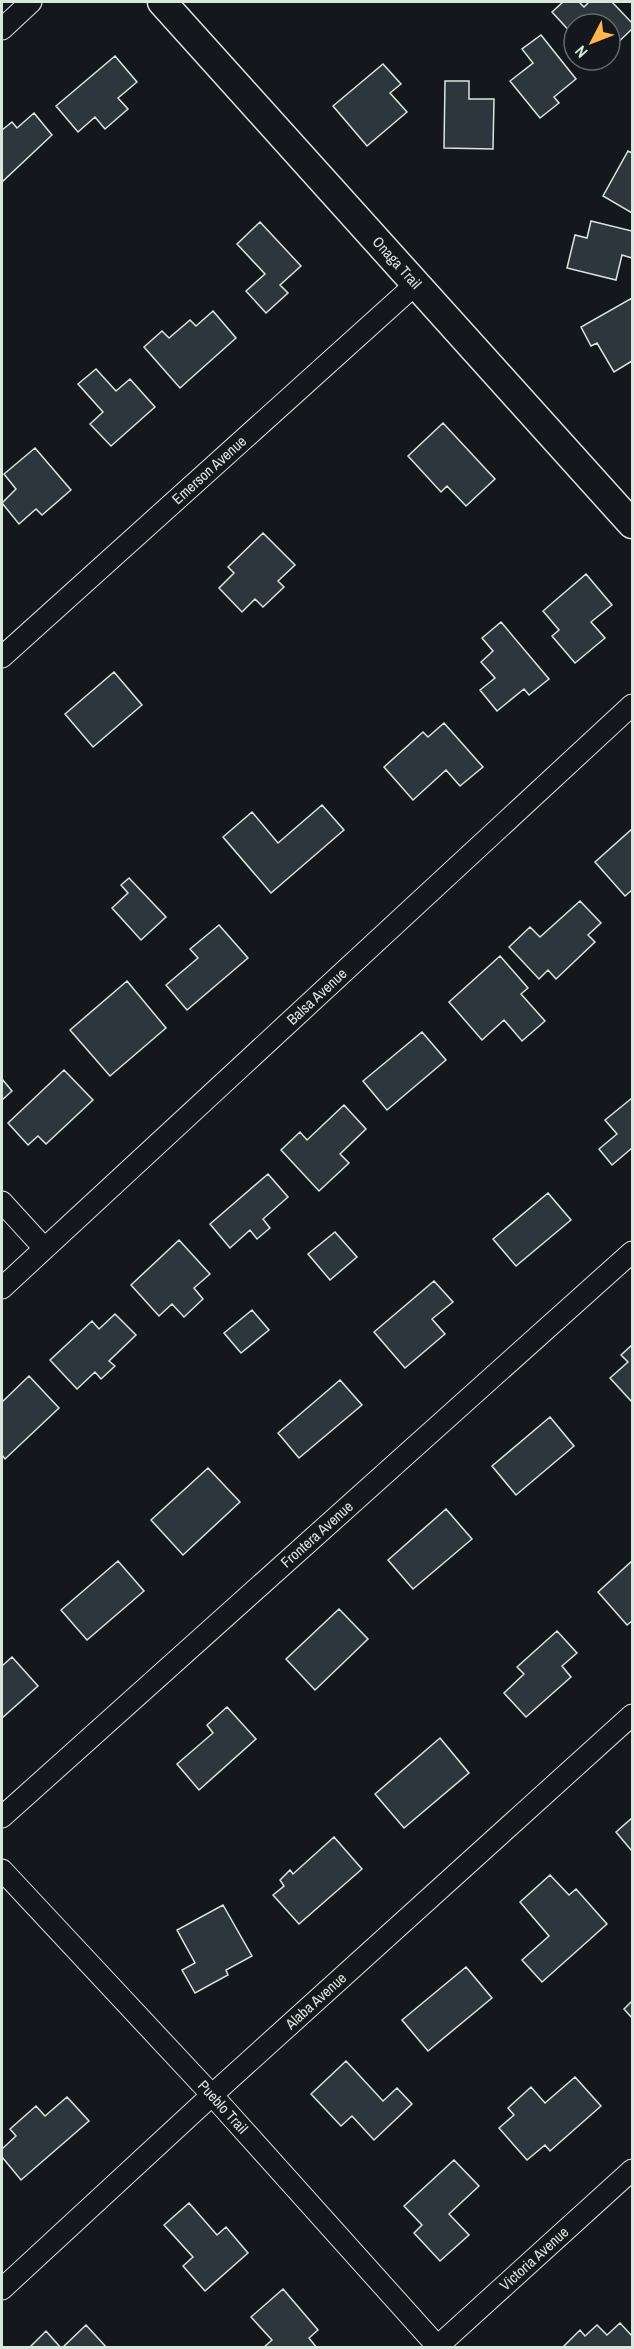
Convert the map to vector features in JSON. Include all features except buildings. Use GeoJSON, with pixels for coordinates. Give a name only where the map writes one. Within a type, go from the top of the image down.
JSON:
{"type":"FeatureCollection","features":[{"type":"Feature","properties":{"kind":"street"},"geometry":{"type":"LineString","coordinates":[[2,29],[31,2]]}},
{"type":"Feature","properties":{"kind":"street","name":"Onaga Trail"},"geometry":{"type":"LineString","coordinates":[[162,2],[633,524]]}},
{"type":"Feature","properties":{"kind":"street","name":"Emerson Avenue"},"geometry":{"type":"LineString","coordinates":[[2,657],[417,284]]}},
{"type":"Feature","properties":{"kind":"street","name":"Balsa Avenue"},"geometry":{"type":"LineString","coordinates":[[2,1288],[633,705]]}},
{"type":"Feature","properties":{"kind":"street"},"geometry":{"type":"LineString","coordinates":[[2,1202],[44,1248]]}},
{"type":"Feature","properties":{"kind":"street","name":"Frontera Avenue"},"geometry":{"type":"LineString","coordinates":[[2,1817],[633,1252]]}},
{"type":"Feature","properties":{"kind":"street","name":"Alaba Avenue"},"geometry":{"type":"LineString","coordinates":[[2,2289],[212,2095],[633,1715]]}},
{"type":"Feature","properties":{"kind":"street","name":"Pueblo Trail"},"geometry":{"type":"LineString","coordinates":[[2,1870],[212,2095],[439,2347]]}},
{"type":"Feature","properties":{"kind":"street","name":"Victoria Avenue"},"geometry":{"type":"LineString","coordinates":[[439,2347],[633,2170]]}}]}
